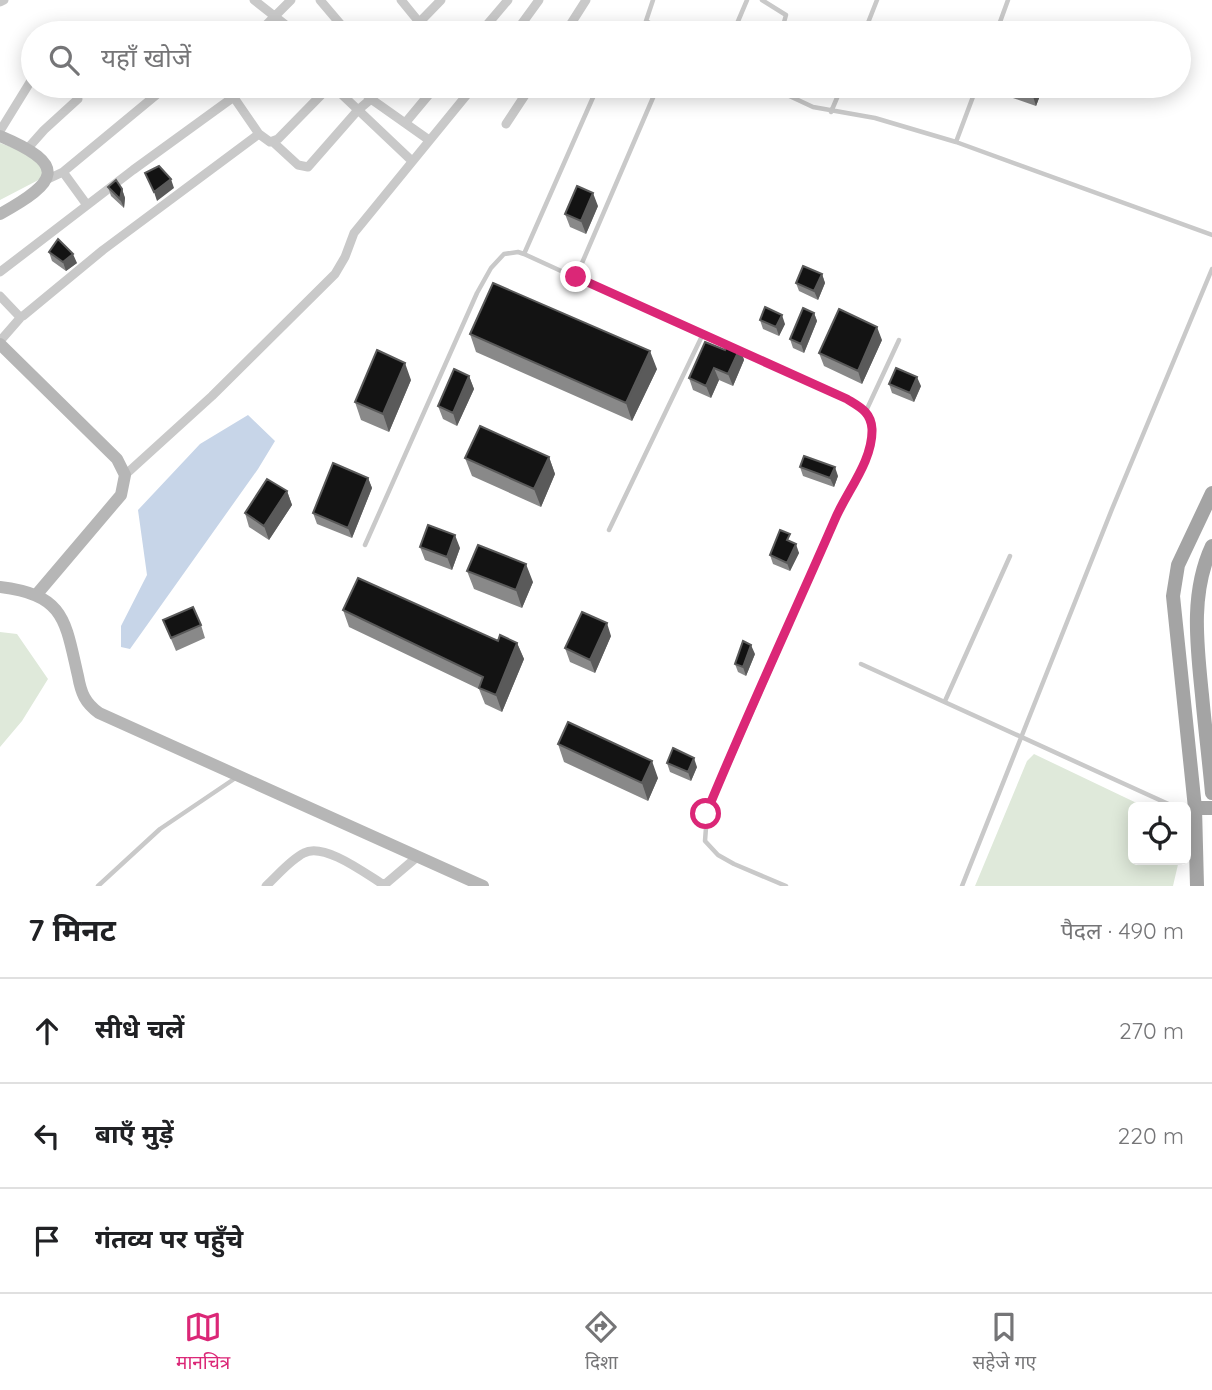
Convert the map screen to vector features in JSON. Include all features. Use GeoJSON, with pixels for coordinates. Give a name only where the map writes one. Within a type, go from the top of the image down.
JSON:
{"type":"FeatureCollection","features":[{"type":"Feature","properties":{"kind":"main road"},"geometry":{"type":"LineString","coordinates":[[1187,802],[1173,596],[1178,565],[1212,494]]}},
{"type":"Feature","properties":{"kind":"main road"},"geometry":{"type":"LineString","coordinates":[[1212,546],[1204,564],[1197,603],[1196,639],[1212,793]]}},
{"type":"Feature","properties":{"kind":"main road"},"geometry":{"type":"LineString","coordinates":[[1191,808],[1212,808]]}},
{"type":"Feature","properties":{"kind":"main road"},"geometry":{"type":"LineString","coordinates":[[1191,839],[1197,886]]}},
{"type":"Feature","properties":{"kind":"street"},"geometry":{"type":"LineString","coordinates":[[254,0],[280,21]]}},
{"type":"Feature","properties":{"kind":"street"},"geometry":{"type":"LineString","coordinates":[[271,21],[291,0]]}},
{"type":"Feature","properties":{"kind":"street"},"geometry":{"type":"LineString","coordinates":[[320,0],[338,21]]}},
{"type":"Feature","properties":{"kind":"street"},"geometry":{"type":"LineString","coordinates":[[401,0],[418,21]]}},
{"type":"Feature","properties":{"kind":"street"},"geometry":{"type":"LineString","coordinates":[[420,21],[441,0]]}},
{"type":"Feature","properties":{"kind":"street"},"geometry":{"type":"LineString","coordinates":[[490,21],[508,0]]}},
{"type":"Feature","properties":{"kind":"street"},"geometry":{"type":"LineString","coordinates":[[524,21],[539,0]]}},
{"type":"Feature","properties":{"kind":"street"},"geometry":{"type":"LineString","coordinates":[[573,21],[586,0]]}},
{"type":"Feature","properties":{"kind":"street"},"geometry":{"type":"LineString","coordinates":[[21,98],[0,134],[28,148],[43,160],[48,179]]}},
{"type":"Feature","properties":{"kind":"street"},"geometry":{"type":"LineString","coordinates":[[0,214],[40,189],[48,179],[63,172],[152,98]]}},
{"type":"Feature","properties":{"kind":"street"},"geometry":{"type":"LineString","coordinates":[[0,272],[232,98]]}},
{"type":"Feature","properties":{"kind":"street"},"geometry":{"type":"LineString","coordinates":[[236,98],[259,134],[267,141],[273,142],[298,165],[309,167],[358,110],[371,99],[429,139]]}},
{"type":"Feature","properties":{"kind":"street"},"geometry":{"type":"LineString","coordinates":[[273,142],[317,98]]}},
{"type":"Feature","properties":{"kind":"street"},"geometry":{"type":"LineString","coordinates":[[347,98],[412,161]]}},
{"type":"Feature","properties":{"kind":"street"},"geometry":{"type":"LineString","coordinates":[[406,122],[426,98]]}},
{"type":"Feature","properties":{"kind":"street"},"geometry":{"type":"LineString","coordinates":[[37,594],[121,495],[125,475],[212,396],[335,274],[354,233],[464,98]]}},
{"type":"Feature","properties":{"kind":"street"},"geometry":{"type":"LineString","coordinates":[[506,124],[523,98]]}},
{"type":"Feature","properties":{"kind":"street"},"geometry":{"type":"LineString","coordinates":[[28,148],[78,99]]}},
{"type":"Feature","properties":{"kind":"street"},"geometry":{"type":"LineString","coordinates":[[125,475],[117,459],[0,343],[21,317],[103,250],[259,134]]}},
{"type":"Feature","properties":{"kind":"street"},"geometry":{"type":"LineString","coordinates":[[63,172],[87,205]]}},
{"type":"Feature","properties":{"kind":"street"},"geometry":{"type":"LineString","coordinates":[[0,296],[21,317]]}},
{"type":"Feature","properties":{"kind":"street"},"geometry":{"type":"LineString","coordinates":[[0,587],[37,594],[51,603],[59,613],[68,631],[84,700],[91,708],[483,886]]}},
{"type":"Feature","properties":{"kind":"street"},"geometry":{"type":"LineString","coordinates":[[266,886],[302,853],[311,849],[329,853],[384,886],[417,857]]}},
{"type":"Feature","properties":{"kind":"lane"},"geometry":{"type":"LineString","coordinates":[[646,21],[653,0]]}},
{"type":"Feature","properties":{"kind":"lane"},"geometry":{"type":"LineString","coordinates":[[738,21],[747,0]]}},
{"type":"Feature","properties":{"kind":"lane"},"geometry":{"type":"LineString","coordinates":[[762,0],[786,15],[784,21]]}},
{"type":"Feature","properties":{"kind":"lane"},"geometry":{"type":"LineString","coordinates":[[868,21],[877,0]]}},
{"type":"Feature","properties":{"kind":"lane"},"geometry":{"type":"LineString","coordinates":[[1000,21],[1008,0]]}},
{"type":"Feature","properties":{"kind":"lane"},"geometry":{"type":"LineString","coordinates":[[524,254],[593,98]]}},
{"type":"Feature","properties":{"kind":"lane"},"geometry":{"type":"LineString","coordinates":[[576,277],[653,98]]}},
{"type":"Feature","properties":{"kind":"lane"},"geometry":{"type":"LineString","coordinates":[[790,98],[831,112],[875,118],[956,142],[1212,235]]}},
{"type":"Feature","properties":{"kind":"lane"},"geometry":{"type":"LineString","coordinates":[[831,112],[837,98]]}},
{"type":"Feature","properties":{"kind":"lane"},"geometry":{"type":"LineString","coordinates":[[956,142],[972,98]]}},
{"type":"Feature","properties":{"kind":"lane"},"geometry":{"type":"LineString","coordinates":[[365,545],[477,293],[498,258],[508,252],[524,254],[576,277],[847,399],[866,411],[872,427],[871,440],[863,463],[706,814],[705,841],[718,855],[786,886]]}},
{"type":"Feature","properties":{"kind":"lane"},"geometry":{"type":"LineString","coordinates":[[962,886],[1117,497],[1212,269]]}},
{"type":"Feature","properties":{"kind":"lane"},"geometry":{"type":"LineString","coordinates":[[609,530],[702,336]]}},
{"type":"Feature","properties":{"kind":"lane"},"geometry":{"type":"LineString","coordinates":[[866,411],[899,340]]}},
{"type":"Feature","properties":{"kind":"lane"},"geometry":{"type":"LineString","coordinates":[[945,701],[1010,556]]}},
{"type":"Feature","properties":{"kind":"lane"},"geometry":{"type":"LineString","coordinates":[[861,664],[1164,802]]}},
{"type":"Feature","properties":{"kind":"lane"},"geometry":{"type":"LineString","coordinates":[[99,886],[160,829],[238,777]]}},
{"type":"Feature","properties":{"kind":"green space"},"geometry":{"type":"Polygon","coordinates":[[[0,143],[28,153],[48,175],[0,200],[0,143]]]}},
{"type":"Feature","properties":{"kind":"green space"},"geometry":{"type":"Polygon","coordinates":[[[0,632],[17,634],[48,679],[22,721],[0,747],[0,632]]]}},
{"type":"Feature","properties":{"kind":"green space"},"geometry":{"type":"Polygon","coordinates":[[[1034,754],[1135,802],[1128,802],[1128,865],[1178,865],[1173,886],[975,886],[1027,761],[1034,754]]]}},
{"type":"Feature","properties":{"kind":"water"},"geometry":{"type":"Polygon","coordinates":[[[248,415],[275,441],[130,649],[121,647],[121,626],[147,575],[138,510],[200,444],[248,415]]]}},
{"type":"Feature","properties":{"kind":"building"},"geometry":{"type":"Polygon","coordinates":[[[159,166],[171,179],[154,192],[145,173],[159,166]]]}},
{"type":"Feature","properties":{"kind":"building"},"geometry":{"type":"Polygon","coordinates":[[[116,180],[122,189],[120,199],[108,187],[116,180]]]}},
{"type":"Feature","properties":{"kind":"building"},"geometry":{"type":"Polygon","coordinates":[[[577,186],[593,193],[581,221],[565,214],[577,186]]]}},
{"type":"Feature","properties":{"kind":"building"},"geometry":{"type":"Polygon","coordinates":[[[58,239],[73,254],[63,262],[49,252],[58,239]]]}},
{"type":"Feature","properties":{"kind":"building"},"geometry":{"type":"Polygon","coordinates":[[[803,266],[822,274],[814,291],[796,283],[803,266]]]}},
{"type":"Feature","properties":{"kind":"building"},"geometry":{"type":"Polygon","coordinates":[[[493,283],[650,351],[626,403],[470,334],[493,283]]]}},
{"type":"Feature","properties":{"kind":"building"},"geometry":{"type":"Polygon","coordinates":[[[765,307],[782,315],[776,327],[760,320],[765,307]]]}},
{"type":"Feature","properties":{"kind":"building"},"geometry":{"type":"Polygon","coordinates":[[[803,308],[814,313],[801,344],[790,339],[803,308]]]}},
{"type":"Feature","properties":{"kind":"building"},"geometry":{"type":"Polygon","coordinates":[[[839,309],[877,327],[858,371],[819,353],[839,309]]]}},
{"type":"Feature","properties":{"kind":"building"},"geometry":{"type":"Polygon","coordinates":[[[705,342],[725,350],[728,343],[740,348],[728,374],[714,368],[706,386],[689,378],[705,342]]]}},
{"type":"Feature","properties":{"kind":"building"},"geometry":{"type":"Polygon","coordinates":[[[377,350],[405,363],[383,414],[355,402],[377,350]]]}},
{"type":"Feature","properties":{"kind":"building"},"geometry":{"type":"Polygon","coordinates":[[[896,368],[917,377],[910,393],[889,384],[896,368]]]}},
{"type":"Feature","properties":{"kind":"building"},"geometry":{"type":"Polygon","coordinates":[[[454,369],[469,376],[453,413],[438,406],[454,369]]]}},
{"type":"Feature","properties":{"kind":"building"},"geometry":{"type":"Polygon","coordinates":[[[480,426],[549,457],[534,489],[465,458],[480,426]]]}},
{"type":"Feature","properties":{"kind":"building"},"geometry":{"type":"Polygon","coordinates":[[[804,456],[835,467],[830,478],[800,467],[804,456]]]}},
{"type":"Feature","properties":{"kind":"building"},"geometry":{"type":"Polygon","coordinates":[[[333,463],[368,478],[348,528],[313,513],[333,463]]]}},
{"type":"Feature","properties":{"kind":"building"},"geometry":{"type":"Polygon","coordinates":[[[267,479],[287,491],[264,526],[245,513],[267,479]]]}},
{"type":"Feature","properties":{"kind":"building"},"geometry":{"type":"Polygon","coordinates":[[[428,525],[455,535],[447,557],[420,547],[428,525]]]}},
{"type":"Feature","properties":{"kind":"building"},"geometry":{"type":"Polygon","coordinates":[[[780,530],[790,534],[787,540],[796,544],[787,563],[770,555],[780,530]]]}},
{"type":"Feature","properties":{"kind":"building"},"geometry":{"type":"Polygon","coordinates":[[[478,545],[526,564],[516,590],[467,571],[478,545]]]}},
{"type":"Feature","properties":{"kind":"building"},"geometry":{"type":"Polygon","coordinates":[[[358,578],[498,641],[500,635],[517,643],[496,695],[479,688],[483,677],[343,610],[358,578]]]}},
{"type":"Feature","properties":{"kind":"building"},"geometry":{"type":"Polygon","coordinates":[[[193,607],[201,625],[171,638],[163,620],[193,607]]]}},
{"type":"Feature","properties":{"kind":"building"},"geometry":{"type":"Polygon","coordinates":[[[582,612],[607,623],[590,660],[565,648],[582,612]]]}},
{"type":"Feature","properties":{"kind":"building"},"geometry":{"type":"Polygon","coordinates":[[[743,641],[751,645],[743,667],[735,664],[743,641]]]}},
{"type":"Feature","properties":{"kind":"building"},"geometry":{"type":"Polygon","coordinates":[[[568,722],[652,761],[642,783],[558,744],[568,722]]]}},
{"type":"Feature","properties":{"kind":"building"},"geometry":{"type":"Polygon","coordinates":[[[673,748],[694,758],[688,772],[667,763],[673,748]]]}},
{"type":"Feature","properties":{"kind":"route"},"geometry":{"type":"LineString","coordinates":[[576,277],[847,399],[866,411],[872,427],[871,440],[863,463],[706,814]]}}]}
